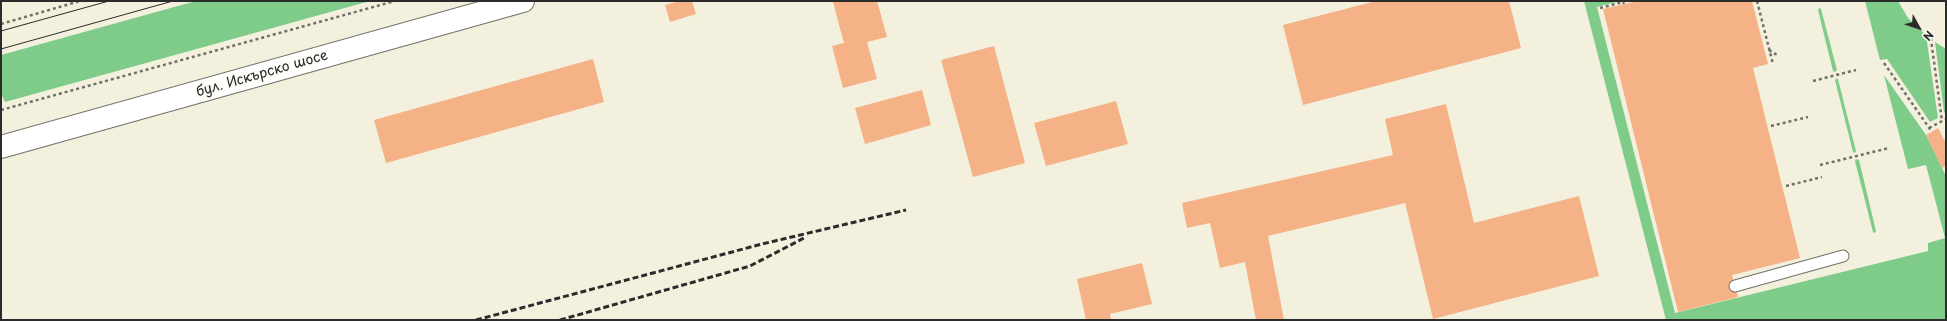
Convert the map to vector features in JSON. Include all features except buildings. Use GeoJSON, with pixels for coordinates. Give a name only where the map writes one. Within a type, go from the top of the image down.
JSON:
{"type":"FeatureCollection","features":[{"type":"Feature","properties":{"kind":"main road","name":"бул. Искърско шосе"},"geometry":{"type":"LineString","coordinates":[[1,147],[523,1]]}},
{"type":"Feature","properties":{"kind":"lane"},"geometry":{"type":"LineString","coordinates":[[1735,286],[1842,256]]}},
{"type":"Feature","properties":{"kind":"path"},"geometry":{"type":"LineString","coordinates":[[1,24],[70,2],[80,1]]}},
{"type":"Feature","properties":{"kind":"path"},"geometry":{"type":"LineString","coordinates":[[1,110],[395,1]]}},
{"type":"Feature","properties":{"kind":"path"},"geometry":{"type":"LineString","coordinates":[[1757,1],[1773,64]]}},
{"type":"Feature","properties":{"kind":"path"},"geometry":{"type":"LineString","coordinates":[[1600,8],[1623,2],[1624,4]]}},
{"type":"Feature","properties":{"kind":"path"},"geometry":{"type":"LineString","coordinates":[[1930,32],[1942,121]]}},
{"type":"Feature","properties":{"kind":"path"},"geometry":{"type":"LineString","coordinates":[[1769,50],[1777,55]]}},
{"type":"Feature","properties":{"kind":"path"},"geometry":{"type":"LineString","coordinates":[[1884,63],[1932,132]]}},
{"type":"Feature","properties":{"kind":"path"},"geometry":{"type":"LineString","coordinates":[[1813,81],[1856,70]]}},
{"type":"Feature","properties":{"kind":"path"},"geometry":{"type":"LineString","coordinates":[[1771,126],[1808,117]]}},
{"type":"Feature","properties":{"kind":"path"},"geometry":{"type":"LineString","coordinates":[[1929,128],[1946,119]]}},
{"type":"Feature","properties":{"kind":"path"},"geometry":{"type":"LineString","coordinates":[[1820,165],[1889,148]]}},
{"type":"Feature","properties":{"kind":"path"},"geometry":{"type":"LineString","coordinates":[[1786,186],[1822,177]]}},
{"type":"Feature","properties":{"kind":"green space"},"geometry":{"type":"Polygon","coordinates":[[[196,1],[370,1],[5,102],[1,94],[1,55],[196,1]]]}},
{"type":"Feature","properties":{"kind":"green space"},"geometry":{"type":"Polygon","coordinates":[[[1584,1],[1620,1],[1597,7],[1675,313],[1928,251],[1928,243],[1945,238],[1926,165],[1908,169],[1884,75],[1926,135],[1946,176],[1946,320],[1666,320],[1584,1]]]}},
{"type":"Feature","properties":{"kind":"green space"},"geometry":{"type":"Polygon","coordinates":[[[1865,1],[1898,1],[1908,18],[1926,35],[1938,118],[1930,122],[1887,59],[1880,60],[1865,1]]]}},
{"type":"Feature","properties":{"kind":"green space"},"geometry":{"type":"Polygon","coordinates":[[[1819,8],[1821,9],[1837,70],[1835,72],[1833,71],[1818,10],[1819,8]]]}},
{"type":"Feature","properties":{"kind":"green space"},"geometry":{"type":"Polygon","coordinates":[[[1935,42],[1946,49],[1946,114],[1944,112],[1935,42]]]}},
{"type":"Feature","properties":{"kind":"green space"},"geometry":{"type":"Polygon","coordinates":[[[1837,78],[1856,151],[1855,153],[1853,152],[1835,80],[1837,78]]]}},
{"type":"Feature","properties":{"kind":"green space"},"geometry":{"type":"Polygon","coordinates":[[[1856,159],[1859,160],[1876,231],[1875,233],[1873,232],[1855,161],[1856,159]]]}},
{"type":"Feature","properties":{"kind":"tram line"},"geometry":{"type":"LineString","coordinates":[[1,31],[109,1]]}},
{"type":"Feature","properties":{"kind":"tram line"},"geometry":{"type":"LineString","coordinates":[[1,49],[173,1]]}},
{"type":"Feature","properties":{"kind":"railway"},"geometry":{"type":"LineString","coordinates":[[476,320],[762,244],[906,210]]}},
{"type":"Feature","properties":{"kind":"railway"},"geometry":{"type":"LineString","coordinates":[[560,320],[750,266],[806,237]]}}]}
